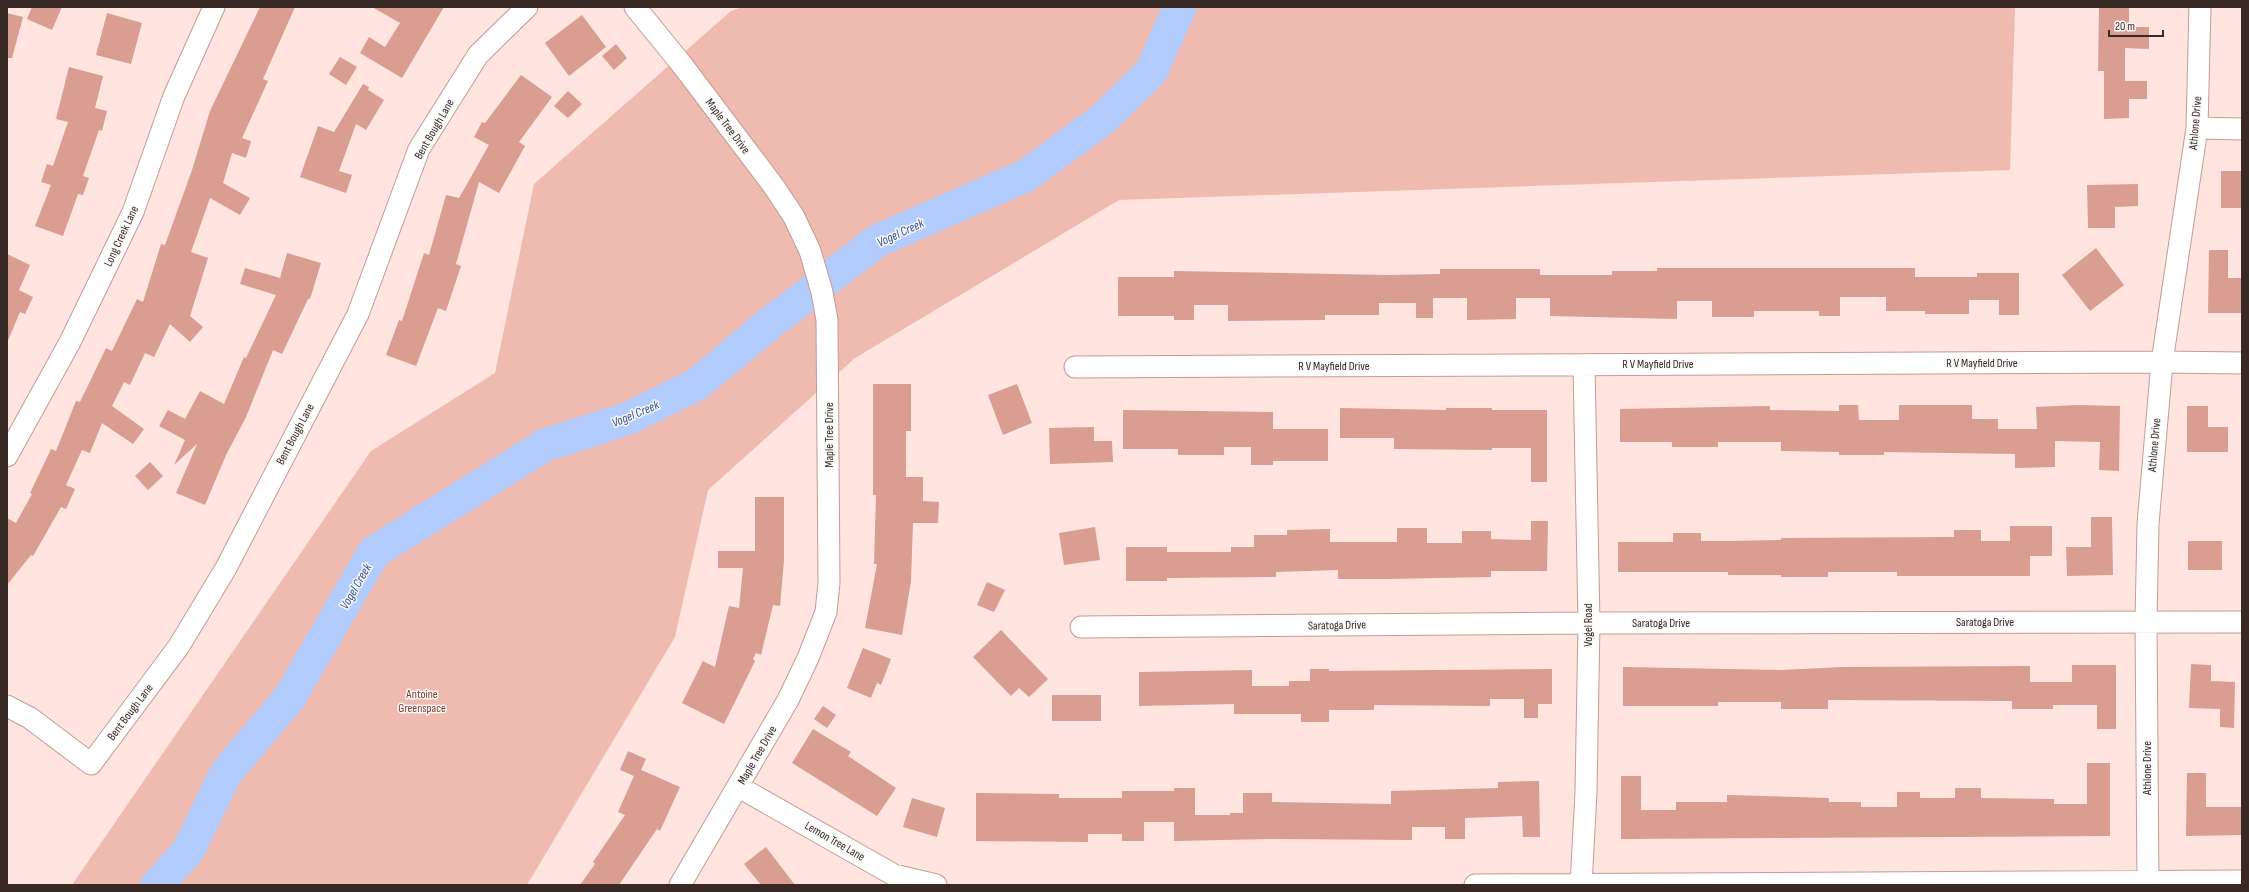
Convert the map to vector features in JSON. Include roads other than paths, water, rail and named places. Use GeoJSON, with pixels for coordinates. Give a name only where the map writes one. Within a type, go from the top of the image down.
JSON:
{"type":"FeatureCollection","features":[{"type":"Feature","properties":{"kind":"street","name":"Long Creek Lane"},"geometry":{"type":"LineString","coordinates":[[7,456],[70,342],[133,212],[174,96],[213,7]]}},
{"type":"Feature","properties":{"kind":"street","name":"Bent Bough Lane"},"geometry":{"type":"LineString","coordinates":[[7,706],[30,718],[91,764],[179,646],[226,568],[358,314],[419,149],[478,55],[527,7]]}},
{"type":"Feature","properties":{"kind":"street","name":"Maple Tree Drive"},"geometry":{"type":"LineString","coordinates":[[635,7],[731,129],[775,188],[794,217],[810,251],[822,292],[828,352],[829,575],[826,612],[808,658],[788,700],[739,787],[680,885]]}},
{"type":"Feature","properties":{"kind":"street","name":"Athlone Drive"},"geometry":{"type":"LineString","coordinates":[[2148,883],[2146,621],[2148,524],[2162,362],[2197,128],[2200,7]]}},
{"type":"Feature","properties":{"kind":"street"},"geometry":{"type":"LineString","coordinates":[[2197,128],[2242,129]]}},
{"type":"Feature","properties":{"kind":"street","name":"R V Mayfield Drive"},"geometry":{"type":"LineString","coordinates":[[1075,367],[2162,362],[2242,363]]}},
{"type":"Feature","properties":{"kind":"street","name":"Vogel Road"},"geometry":{"type":"LineString","coordinates":[[1582,885],[1586,792],[1589,623],[1584,365]]}},
{"type":"Feature","properties":{"kind":"street","name":"Saratoga Drive"},"geometry":{"type":"LineString","coordinates":[[1081,628],[1589,623],[2242,622]]}},
{"type":"Feature","properties":{"kind":"street","name":"Lemon Tree Lane"},"geometry":{"type":"LineString","coordinates":[[739,787],[894,875],[936,885]]}},
{"type":"Feature","properties":{"kind":"street"},"geometry":{"type":"LineString","coordinates":[[1475,885],[2148,883],[2242,881]]}},
{"type":"Feature","properties":{"kind":"waterway","name":"Vogel Creek"},"geometry":{"type":"LineString","coordinates":[[157,885],[188,851],[226,773],[290,697],[374,552],[545,445],[629,418],[696,385],[769,324],[877,241],[1027,175],[1103,119],[1151,72],[1180,7]]}},
{"type":"Feature","properties":{"kind":"park label","name":"Antoine Greenspace"},"geometry":{"type":"Point","coordinates":[422,701]}}]}
